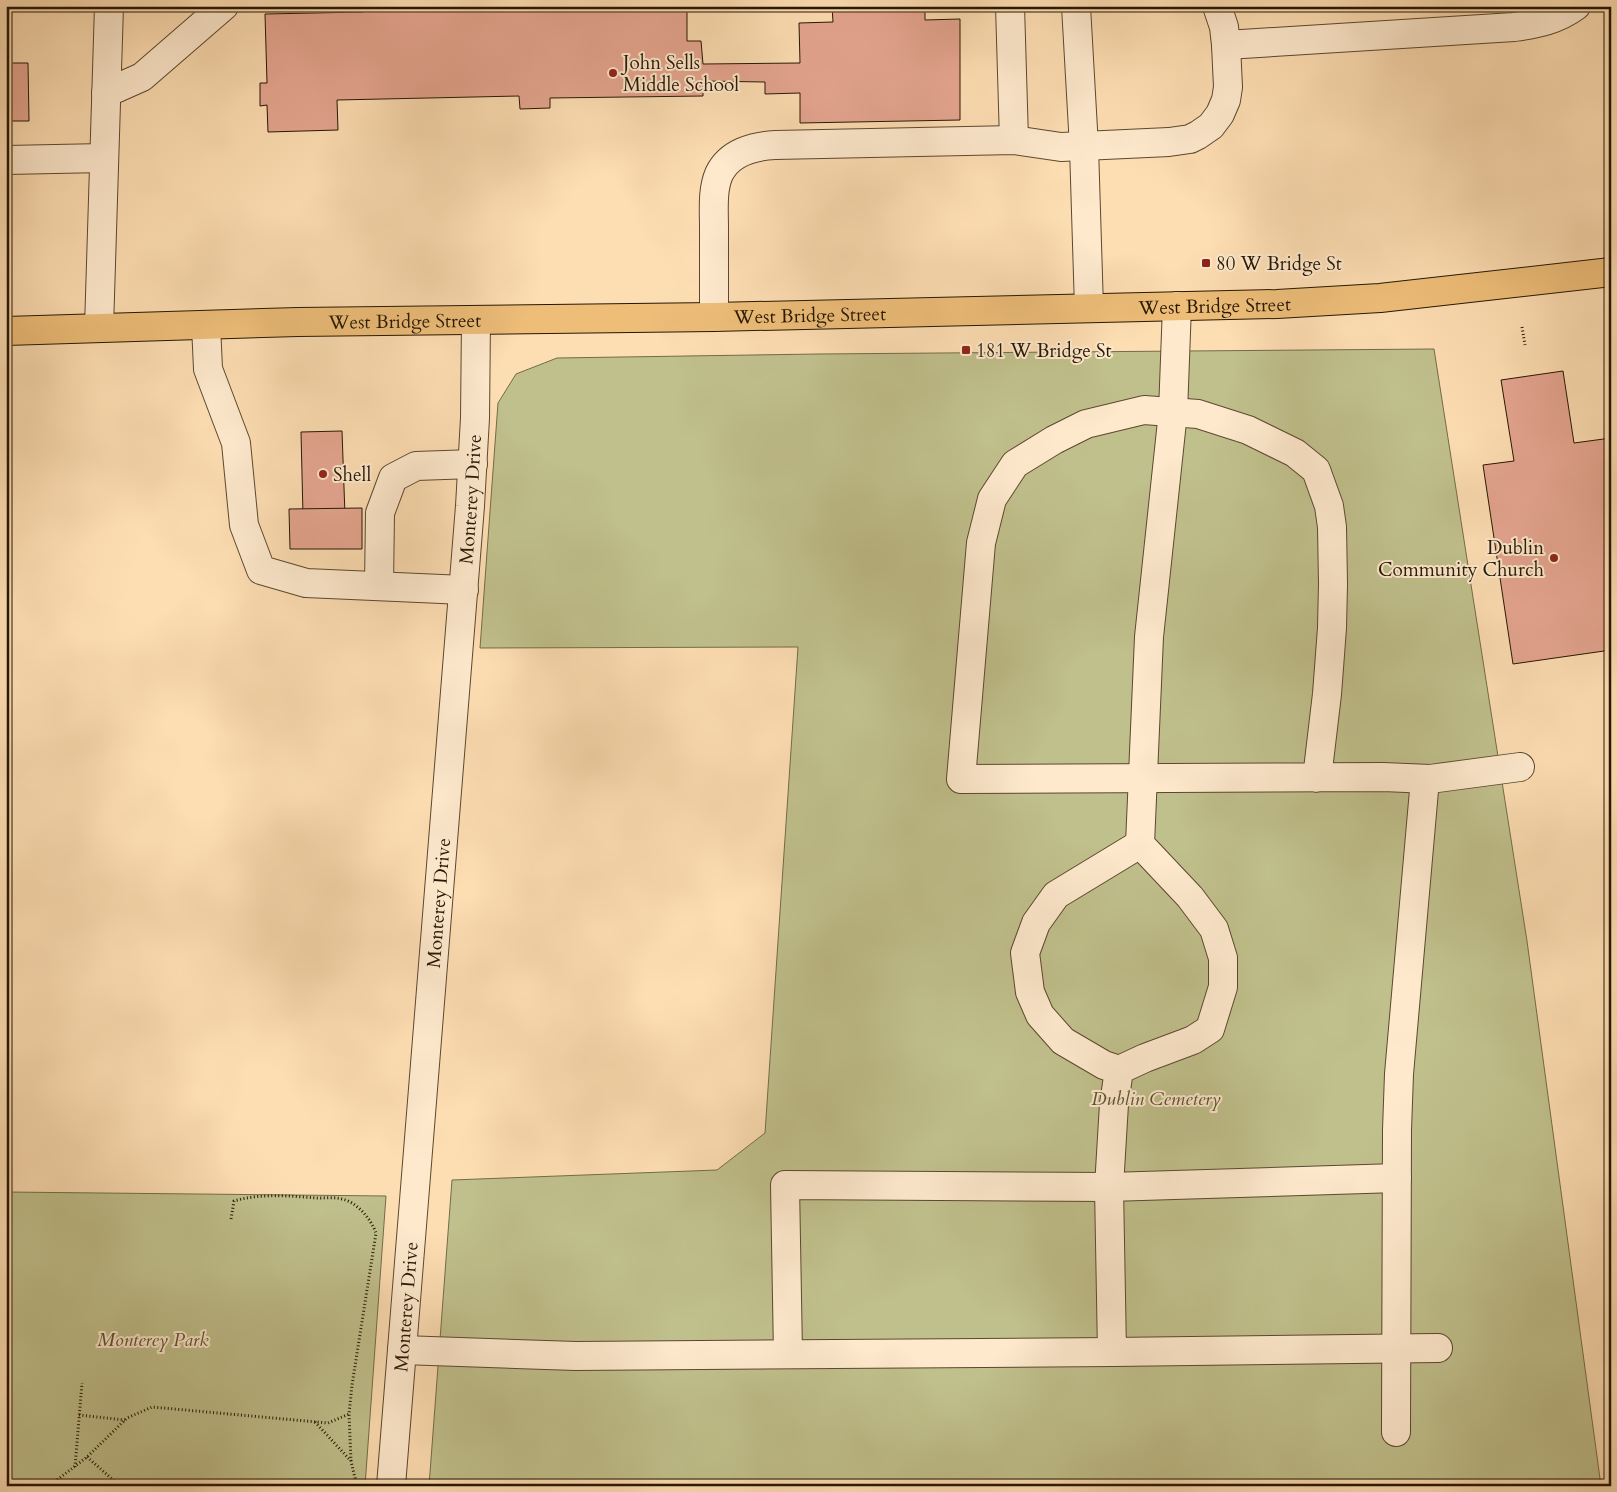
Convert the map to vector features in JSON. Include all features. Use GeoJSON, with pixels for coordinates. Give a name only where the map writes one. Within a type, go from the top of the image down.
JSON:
{"type":"FeatureCollection","features":[{"type":"Feature","properties":{"kind":"main road","name":"West Bridge Street"},"geometry":{"type":"LineString","coordinates":[[6,331],[298,322],[714,317],[1277,304],[1380,298],[1611,272]]}},
{"type":"Feature","properties":{"kind":"street"},"geometry":{"type":"LineString","coordinates":[[99,328],[110,6]]}},
{"type":"Feature","properties":{"kind":"street"},"geometry":{"type":"LineString","coordinates":[[106,93],[142,77],[224,6]]}},
{"type":"Feature","properties":{"kind":"street"},"geometry":{"type":"LineString","coordinates":[[1010,6],[1014,140]]}},
{"type":"Feature","properties":{"kind":"street"},"geometry":{"type":"LineString","coordinates":[[1076,6],[1084,147],[1089,308]]}},
{"type":"Feature","properties":{"kind":"street"},"geometry":{"type":"LineString","coordinates":[[714,317],[714,204],[716,182],[725,166],[740,153],[761,146],[775,145],[1014,140],[1061,147],[1084,147],[1181,141],[1205,131],[1216,120],[1226,100],[1228,87],[1226,44],[1224,27],[1217,6]]}},
{"type":"Feature","properties":{"kind":"street"},"geometry":{"type":"LineString","coordinates":[[1226,44],[1514,27],[1560,17],[1576,6]]}},
{"type":"Feature","properties":{"kind":"street"},"geometry":{"type":"LineString","coordinates":[[6,160],[104,158]]}},
{"type":"Feature","properties":{"kind":"street"},"geometry":{"type":"LineString","coordinates":[[1140,844],[1056,895],[1036,922],[1025,954],[1030,992],[1040,1015],[1062,1041],[1104,1065],[1119,1070],[1193,1040],[1210,1029],[1223,987],[1223,958],[1214,928],[1190,897],[1140,844],[1149,637],[1173,412],[1177,306]]}},
{"type":"Feature","properties":{"kind":"street","name":"Monterey Drive"},"geometry":{"type":"LineString","coordinates":[[391,1486],[464,590],[475,418],[476,320]]}},
{"type":"Feature","properties":{"kind":"street"},"geometry":{"type":"LineString","coordinates":[[206,325],[208,369],[236,443],[244,525],[261,570],[306,582],[464,590]]}},
{"type":"Feature","properties":{"kind":"street"},"geometry":{"type":"LineString","coordinates":[[6,331],[6,338]]}},
{"type":"Feature","properties":{"kind":"street"},"geometry":{"type":"LineString","coordinates":[[1317,778],[1327,694],[1333,584],[1332,527],[1329,506],[1316,470],[1295,453],[1248,430],[1198,414],[1144,410],[1086,424],[1016,464],[992,499],[981,543],[961,780],[1142,778],[1425,779],[1520,768]]}},
{"type":"Feature","properties":{"kind":"street"},"geometry":{"type":"LineString","coordinates":[[379,586],[380,513],[392,478],[416,466],[472,464]]}},
{"type":"Feature","properties":{"kind":"street"},"geometry":{"type":"LineString","coordinates":[[1396,1432],[1399,1074],[1425,779]]}},
{"type":"Feature","properties":{"kind":"street"},"geometry":{"type":"LineString","coordinates":[[1112,1352],[1109,1187],[1114,1104],[1119,1070]]}},
{"type":"Feature","properties":{"kind":"street"},"geometry":{"type":"LineString","coordinates":[[788,1354],[785,1185],[1109,1187],[1397,1178]]}},
{"type":"Feature","properties":{"kind":"street"},"geometry":{"type":"LineString","coordinates":[[402,1350],[576,1356],[1438,1348]]}},
{"type":"Feature","properties":{"kind":"path"},"geometry":{"type":"LineString","coordinates":[[1522,327],[1525,345]]}},
{"type":"Feature","properties":{"kind":"path"},"geometry":{"type":"LineString","coordinates":[[231,1219],[234,1201],[248,1197],[304,1197],[342,1199],[355,1205],[372,1222],[376,1233],[349,1414],[351,1461],[355,1478],[354,1486]]}},
{"type":"Feature","properties":{"kind":"path"},"geometry":{"type":"LineString","coordinates":[[75,1468],[82,1383]]}},
{"type":"Feature","properties":{"kind":"path"},"geometry":{"type":"LineString","coordinates":[[54,1486],[58,1480],[87,1458],[125,1420],[152,1407],[328,1423],[349,1414]]}},
{"type":"Feature","properties":{"kind":"path"},"geometry":{"type":"LineString","coordinates":[[79,1415],[125,1420]]}},
{"type":"Feature","properties":{"kind":"path"},"geometry":{"type":"LineString","coordinates":[[315,1422],[351,1461]]}},
{"type":"Feature","properties":{"kind":"path"},"geometry":{"type":"LineString","coordinates":[[87,1458],[120,1486]]}},
{"type":"Feature","properties":{"kind":"green space","name":"Dublin Cemetery"},"geometry":{"type":"Polygon","coordinates":[[[1434,349],[1527,941],[1601,1486],[429,1486],[452,1180],[717,1170],[765,1133],[798,647],[480,648],[498,403],[516,374],[557,358],[1434,349]]]}},
{"type":"Feature","properties":{"kind":"green space","name":"Monterey Park"},"geometry":{"type":"Polygon","coordinates":[[[6,1192],[386,1196],[365,1486],[6,1486],[6,1192]]]}},
{"type":"Feature","properties":{"kind":"building","name":"John Sells Middle School"},"geometry":{"type":"Polygon","coordinates":[[[363,6],[637,6],[637,8],[687,6],[687,41],[701,41],[703,64],[800,63],[799,23],[833,22],[832,6],[925,6],[925,20],[960,19],[960,120],[800,123],[800,93],[765,94],[765,82],[703,81],[703,96],[550,98],[550,108],[520,109],[519,96],[337,100],[338,130],[268,132],[267,105],[260,106],[260,83],[267,83],[265,14],[363,12],[363,6]]]}},
{"type":"Feature","properties":{"kind":"building"},"geometry":{"type":"Polygon","coordinates":[[[6,63],[28,63],[29,121],[6,121],[6,63]]]}},
{"type":"Feature","properties":{"kind":"building","name":"Dublin Community Church"},"geometry":{"type":"Polygon","coordinates":[[[1563,371],[1574,443],[1611,438],[1611,650],[1513,664],[1483,465],[1514,461],[1501,380],[1563,371]]]}},
{"type":"Feature","properties":{"kind":"building","name":"Shell"},"geometry":{"type":"Polygon","coordinates":[[[342,431],[345,515],[303,516],[301,432],[342,431]]]}},
{"type":"Feature","properties":{"kind":"building"},"geometry":{"type":"Polygon","coordinates":[[[362,508],[362,549],[290,549],[289,509],[362,508]]]}},
{"type":"Feature","properties":{"kind":"place","name":"John Sells Middle School"},"geometry":{"type":"Point","coordinates":[613,73]}},
{"type":"Feature","properties":{"kind":"place","name":"80 W Bridge St"},"geometry":{"type":"Point","coordinates":[1206,263]}},
{"type":"Feature","properties":{"kind":"place","name":"181 W Bridge St"},"geometry":{"type":"Point","coordinates":[966,350]}},
{"type":"Feature","properties":{"kind":"place","name":"Shell"},"geometry":{"type":"Point","coordinates":[323,474]}},
{"type":"Feature","properties":{"kind":"place","name":"Dublin Community Church"},"geometry":{"type":"Point","coordinates":[1554,558]}}]}
